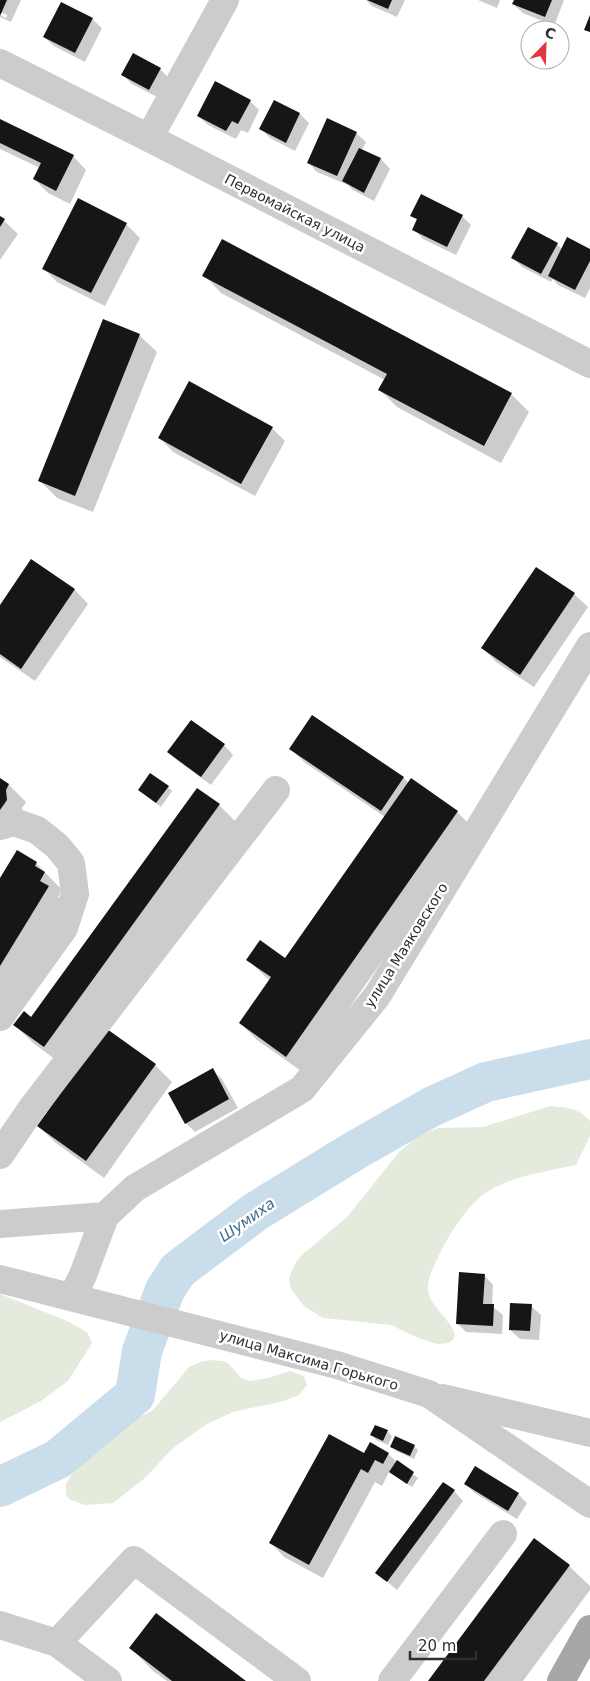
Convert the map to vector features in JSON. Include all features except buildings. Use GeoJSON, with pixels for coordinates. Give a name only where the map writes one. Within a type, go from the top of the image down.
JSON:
{"type":"FeatureCollection","features":[{"type":"Feature","properties":{"kind":"main road"},"geometry":{"type":"LineString","coordinates":[[561,1681],[590,1629]]}},
{"type":"Feature","properties":{"kind":"main road"},"geometry":{"type":"LineString","coordinates":[[576,1681],[590,1672]]}},
{"type":"Feature","properties":{"kind":"street"},"geometry":{"type":"LineString","coordinates":[[149,138],[225,0]]}},
{"type":"Feature","properties":{"kind":"street","name":"Первомайская улица"},"geometry":{"type":"LineString","coordinates":[[0,63],[590,364]]}},
{"type":"Feature","properties":{"kind":"street","name":"улица Маяковского"},"geometry":{"type":"LineString","coordinates":[[72,1297],[83,1275],[105,1216],[136,1188],[302,1089],[376,996],[590,646]]}},
{"type":"Feature","properties":{"kind":"street"},"geometry":{"type":"LineString","coordinates":[[0,1155],[32,1108],[276,790]]}},
{"type":"Feature","properties":{"kind":"street"},"geometry":{"type":"LineString","coordinates":[[0,826],[14,822],[37,830],[57,846],[71,863],[75,894],[64,928],[0,1017]]}},
{"type":"Feature","properties":{"kind":"street"},"geometry":{"type":"LineString","coordinates":[[0,1224],[105,1216]]}},
{"type":"Feature","properties":{"kind":"street","name":"улица Максима Горького"},"geometry":{"type":"LineString","coordinates":[[0,1279],[337,1365],[428,1394],[590,1504]]}},
{"type":"Feature","properties":{"kind":"street"},"geometry":{"type":"LineString","coordinates":[[428,1394],[590,1433]]}},
{"type":"Feature","properties":{"kind":"street"},"geometry":{"type":"LineString","coordinates":[[392,1681],[503,1534]]}},
{"type":"Feature","properties":{"kind":"street"},"geometry":{"type":"LineString","coordinates":[[57,1643],[134,1560],[297,1681]]}},
{"type":"Feature","properties":{"kind":"street"},"geometry":{"type":"LineString","coordinates":[[0,1625],[57,1643],[108,1681]]}},
{"type":"Feature","properties":{"kind":"shaded area"},"geometry":{"type":"Polygon","coordinates":[[[550,1106],[572,1109],[585,1116],[590,1121],[590,1136],[576,1165],[525,1176],[499,1185],[479,1198],[458,1223],[434,1264],[428,1285],[432,1302],[453,1329],[455,1335],[453,1340],[448,1343],[437,1344],[416,1337],[391,1325],[323,1318],[304,1306],[291,1289],[289,1278],[296,1262],[347,1217],[399,1152],[417,1137],[438,1128],[483,1127],[550,1106]]]}},
{"type":"Feature","properties":{"kind":"shaded area"},"geometry":{"type":"Polygon","coordinates":[[[0,1294],[67,1321],[87,1332],[92,1343],[68,1381],[41,1401],[0,1422],[0,1294]]]}},
{"type":"Feature","properties":{"kind":"shaded area"},"geometry":{"type":"Polygon","coordinates":[[[212,1360],[228,1363],[241,1378],[250,1381],[290,1371],[304,1376],[307,1385],[299,1395],[284,1401],[233,1412],[207,1424],[173,1448],[145,1478],[113,1503],[84,1505],[69,1499],[66,1494],[66,1483],[75,1469],[117,1429],[153,1410],[189,1367],[200,1362],[212,1360]]]}},
{"type":"Feature","properties":{"kind":"waterway","name":"Шумиха"},"geometry":{"type":"LineString","coordinates":[[0,1487],[58,1459],[135,1395],[142,1351],[165,1290],[178,1270],[255,1212],[354,1151],[431,1107],[486,1082],[590,1059]]}}]}
